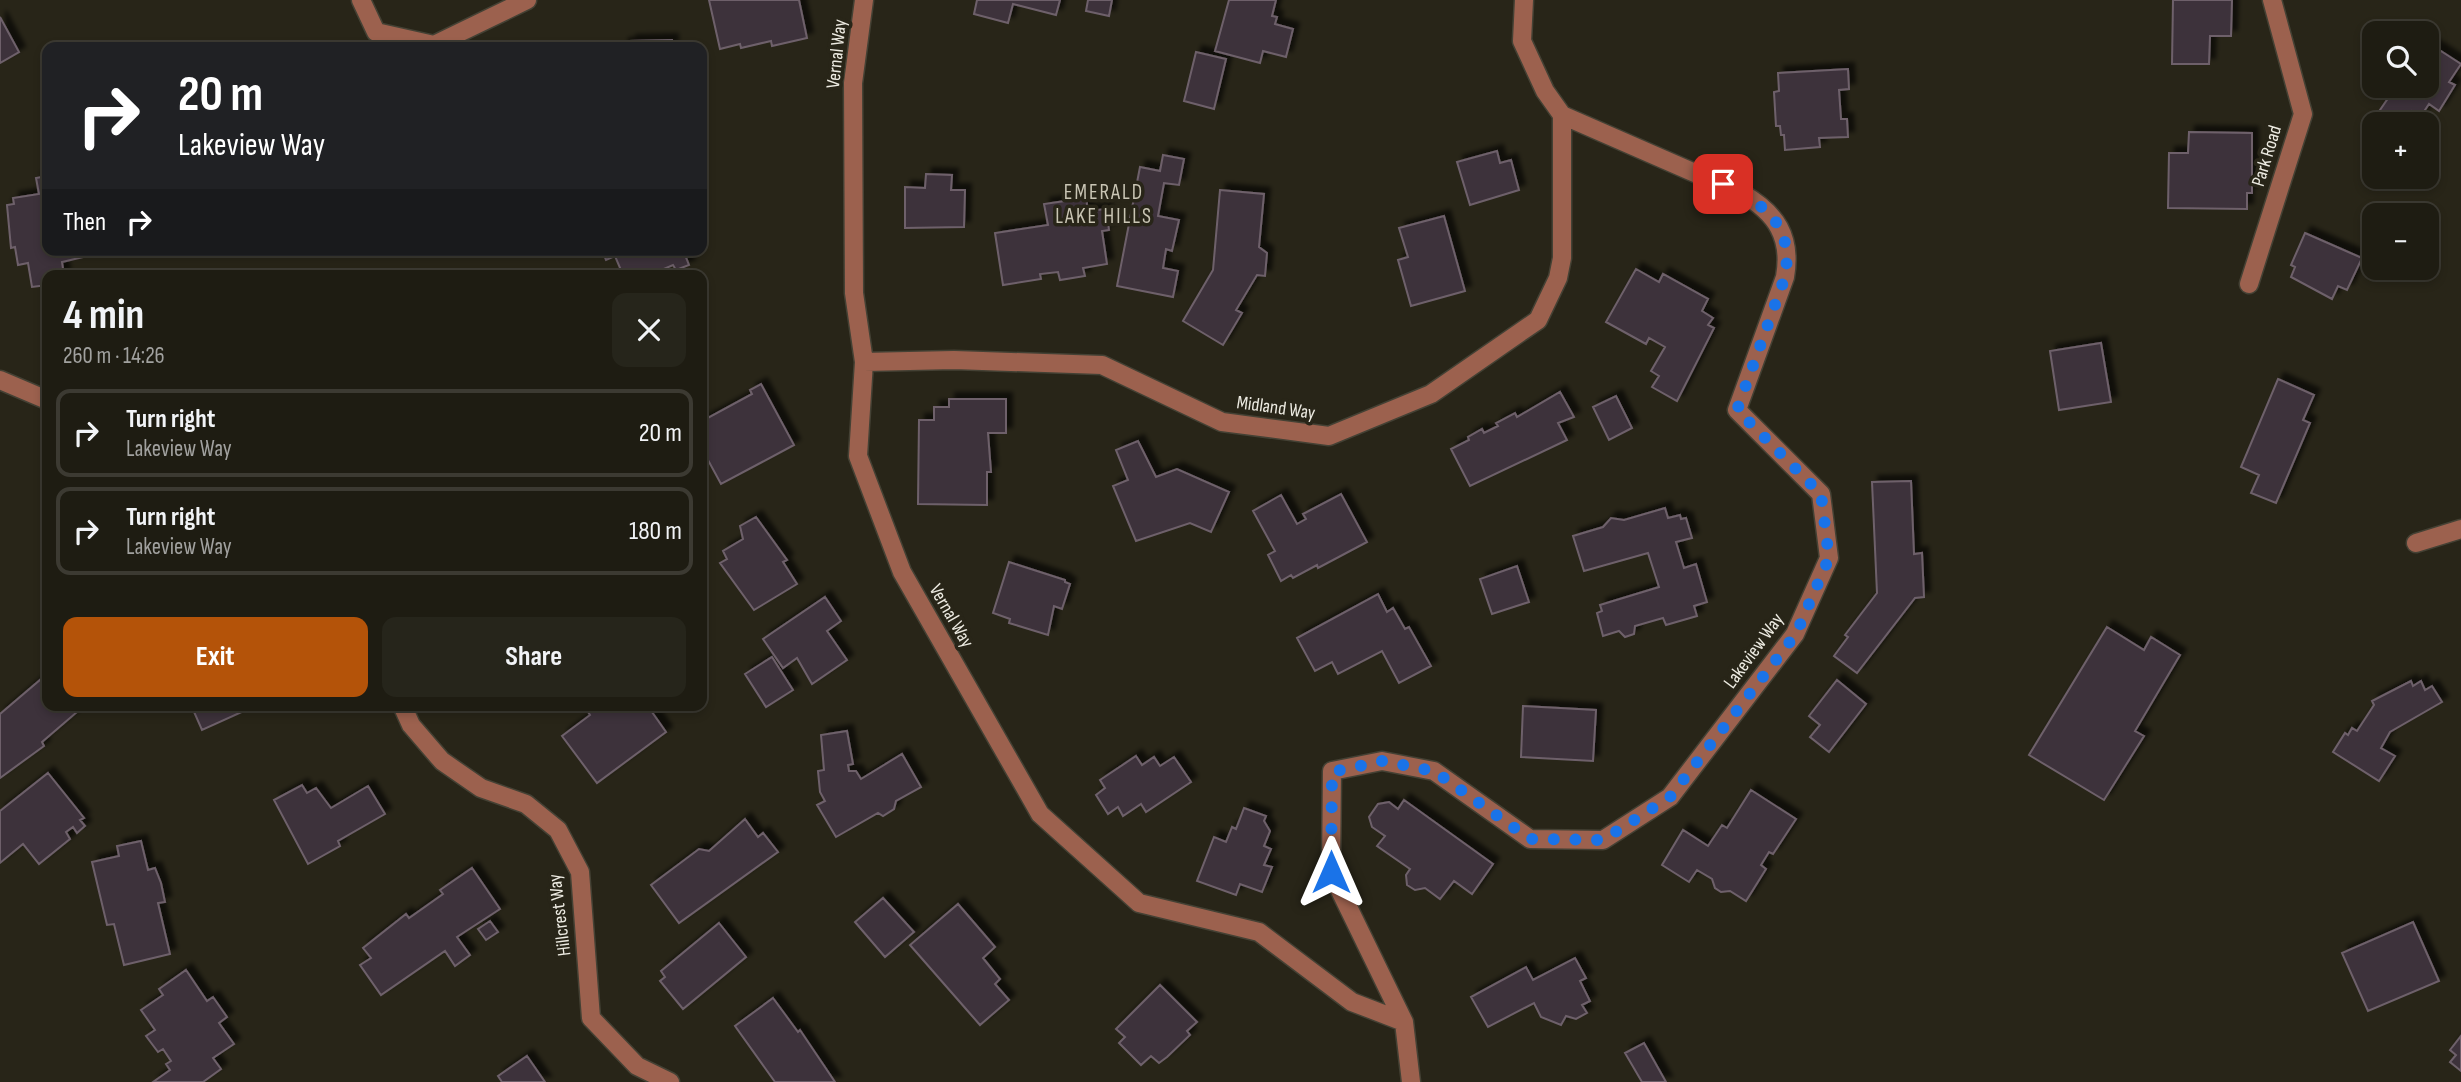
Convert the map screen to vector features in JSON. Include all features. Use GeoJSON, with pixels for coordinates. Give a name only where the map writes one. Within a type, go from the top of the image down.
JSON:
{"type":"FeatureCollection","features":[{"type":"Feature","properties":{"kind":"street"},"geometry":{"type":"LineString","coordinates":[[361,0],[376,32],[421,42]]}},
{"type":"Feature","properties":{"kind":"street"},"geometry":{"type":"LineString","coordinates":[[440,42],[527,0]]}},
{"type":"Feature","properties":{"kind":"street","name":"Vernal Way"},"geometry":{"type":"LineString","coordinates":[[864,0],[853,83],[853,293],[864,362],[858,456],[902,572],[1040,814],[1139,903],[1259,932],[1352,1002],[1404,1022]]}},
{"type":"Feature","properties":{"kind":"street"},"geometry":{"type":"LineString","coordinates":[[1524,0],[1522,41],[1545,91],[1562,115]]}},
{"type":"Feature","properties":{"kind":"street","name":"Park Road"},"geometry":{"type":"LineString","coordinates":[[2249,284],[2303,114],[2272,0]]}},
{"type":"Feature","properties":{"kind":"street","name":"Midland Way"},"geometry":{"type":"LineString","coordinates":[[864,362],[954,360],[1102,365],[1222,422],[1329,436],[1431,394],[1538,320],[1558,278],[1562,258],[1562,115]]}},
{"type":"Feature","properties":{"kind":"street","name":"Lakeview Way"},"geometry":{"type":"LineString","coordinates":[[1411,1082],[1404,1022],[1331,872],[1332,772],[1382,761],[1434,771],[1530,839],[1603,840],[1670,797],[1796,634],[1829,558],[1821,494],[1737,410],[1785,277],[1786,258],[1779,223],[1766,207],[1743,194],[1562,115]]}},
{"type":"Feature","properties":{"kind":"street"},"geometry":{"type":"LineString","coordinates":[[0,380],[42,398]]}},
{"type":"Feature","properties":{"kind":"street"},"geometry":{"type":"LineString","coordinates":[[2416,543],[2461,529]]}},
{"type":"Feature","properties":{"kind":"street","name":"Hillcrest Way"},"geometry":{"type":"LineString","coordinates":[[405,711],[411,725],[442,761],[481,788],[526,804],[558,830],[580,872],[591,1018],[637,1066],[670,1082]]}},
{"type":"Feature","properties":{"kind":"building"},"geometry":{"type":"Polygon","coordinates":[[[709,0],[799,0],[807,38],[772,46],[771,41],[741,48],[740,44],[720,49],[709,0]]]}},
{"type":"Feature","properties":{"kind":"building"},"geometry":{"type":"Polygon","coordinates":[[[977,0],[1060,0],[1056,15],[1013,4],[1008,23],[974,14],[977,0]]]}},
{"type":"Feature","properties":{"kind":"building"},"geometry":{"type":"Polygon","coordinates":[[[1088,0],[1112,0],[1109,16],[1086,11],[1088,0]]]}},
{"type":"Feature","properties":{"kind":"building"},"geometry":{"type":"Polygon","coordinates":[[[1229,0],[1276,0],[1272,16],[1277,17],[1275,24],[1293,29],[1286,57],[1263,51],[1260,63],[1215,51],[1229,0]]]}},
{"type":"Feature","properties":{"kind":"building"},"geometry":{"type":"Polygon","coordinates":[[[2173,0],[2232,0],[2231,36],[2210,36],[2209,64],[2172,64],[2173,0]]]}},
{"type":"Feature","properties":{"kind":"building"},"geometry":{"type":"Polygon","coordinates":[[[0,17],[19,52],[0,63],[0,17]]]}},
{"type":"Feature","properties":{"kind":"building"},"geometry":{"type":"Polygon","coordinates":[[[672,40],[672,42],[630,42],[672,40]]]}},
{"type":"Feature","properties":{"kind":"building"},"geometry":{"type":"Polygon","coordinates":[[[2439,50],[2461,64],[2449,82],[2455,85],[2439,111],[2429,104],[2424,112],[2380,110],[2388,98],[2439,98],[2439,50]]]}},
{"type":"Feature","properties":{"kind":"building"},"geometry":{"type":"Polygon","coordinates":[[[1196,52],[1226,59],[1214,109],[1184,101],[1196,52]]]}},
{"type":"Feature","properties":{"kind":"building"},"geometry":{"type":"Polygon","coordinates":[[[1848,69],[1849,89],[1839,90],[1841,119],[1847,119],[1848,137],[1819,138],[1820,147],[1785,150],[1784,135],[1781,135],[1780,126],[1776,126],[1774,92],[1779,91],[1778,73],[1848,69]]]}},
{"type":"Feature","properties":{"kind":"building"},"geometry":{"type":"Polygon","coordinates":[[[2189,132],[2252,133],[2252,193],[2247,193],[2247,209],[2168,208],[2169,153],[2188,153],[2189,132]]]}},
{"type":"Feature","properties":{"kind":"building"},"geometry":{"type":"Polygon","coordinates":[[[1497,151],[1500,163],[1511,160],[1519,190],[1470,205],[1457,162],[1497,151]]]}},
{"type":"Feature","properties":{"kind":"building"},"geometry":{"type":"Polygon","coordinates":[[[1163,155],[1184,159],[1179,185],[1164,183],[1158,216],[1179,220],[1172,251],[1166,249],[1163,268],[1178,271],[1173,297],[1117,286],[1140,167],[1160,171],[1163,155]]]}},
{"type":"Feature","properties":{"kind":"building"},"geometry":{"type":"Polygon","coordinates":[[[926,174],[952,175],[951,190],[965,190],[964,227],[905,228],[905,187],[925,188],[926,174]]]}},
{"type":"Feature","properties":{"kind":"building"},"geometry":{"type":"Polygon","coordinates":[[[42,177],[42,256],[88,256],[62,262],[63,270],[42,270],[42,286],[32,287],[28,263],[18,265],[15,247],[11,248],[7,205],[14,204],[13,198],[39,194],[36,178],[42,177]]]}},
{"type":"Feature","properties":{"kind":"building"},"geometry":{"type":"Polygon","coordinates":[[[1220,190],[1264,194],[1259,247],[1267,253],[1265,276],[1257,275],[1236,310],[1242,313],[1223,345],[1183,321],[1213,270],[1220,190]]]}},
{"type":"Feature","properties":{"kind":"building"},"geometry":{"type":"Polygon","coordinates":[[[1086,198],[1088,211],[1106,209],[1109,230],[1102,231],[1107,264],[1083,268],[1085,276],[1060,280],[1058,272],[1040,274],[1041,279],[1003,285],[995,233],[1048,225],[1044,204],[1086,198]]]}},
{"type":"Feature","properties":{"kind":"building"},"geometry":{"type":"Polygon","coordinates":[[[1444,216],[1465,291],[1411,306],[1398,260],[1408,257],[1399,228],[1444,216]]]}},
{"type":"Feature","properties":{"kind":"building"},"geometry":{"type":"Polygon","coordinates":[[[2305,233],[2362,258],[2347,290],[2338,286],[2332,299],[2291,277],[2295,267],[2291,265],[2305,233]]]}},
{"type":"Feature","properties":{"kind":"building"},"geometry":{"type":"Polygon","coordinates":[[[615,256],[685,256],[689,265],[676,270],[673,265],[661,270],[621,270],[615,256]]]}},
{"type":"Feature","properties":{"kind":"building"},"geometry":{"type":"Polygon","coordinates":[[[1636,269],[1659,282],[1663,274],[1708,299],[1702,311],[1713,318],[1708,325],[1714,328],[1677,401],[1652,387],[1659,376],[1651,371],[1665,347],[1649,338],[1646,344],[1606,322],[1636,269]]]}},
{"type":"Feature","properties":{"kind":"building"},"geometry":{"type":"Polygon","coordinates":[[[2101,343],[2111,402],[2059,410],[2050,351],[2101,343]]]}},
{"type":"Feature","properties":{"kind":"building"},"geometry":{"type":"Polygon","coordinates":[[[2278,379],[2314,395],[2303,420],[2310,423],[2276,503],[2251,493],[2259,475],[2241,467],[2278,379]]]}},
{"type":"Feature","properties":{"kind":"building"},"geometry":{"type":"Polygon","coordinates":[[[761,384],[794,445],[721,484],[707,458],[707,418],[752,394],[750,390],[761,384]]]}},
{"type":"Feature","properties":{"kind":"building"},"geometry":{"type":"Polygon","coordinates":[[[1560,392],[1574,417],[1558,423],[1567,440],[1470,486],[1451,449],[1469,440],[1468,437],[1482,429],[1484,433],[1498,426],[1496,423],[1515,413],[1517,417],[1560,392]]]}},
{"type":"Feature","properties":{"kind":"building"},"geometry":{"type":"Polygon","coordinates":[[[1616,396],[1632,428],[1609,440],[1593,407],[1616,396]]]}},
{"type":"Feature","properties":{"kind":"building"},"geometry":{"type":"Polygon","coordinates":[[[949,399],[1006,399],[1006,433],[988,433],[991,472],[987,472],[987,505],[918,504],[919,420],[934,420],[934,407],[949,407],[949,399]]]}},
{"type":"Feature","properties":{"kind":"building"},"geometry":{"type":"Polygon","coordinates":[[[1138,441],[1156,477],[1177,469],[1229,492],[1211,532],[1190,523],[1136,541],[1113,486],[1128,480],[1116,450],[1138,441]]]}},
{"type":"Feature","properties":{"kind":"building"},"geometry":{"type":"Polygon","coordinates":[[[1911,481],[1914,554],[1922,553],[1924,597],[1915,598],[1857,673],[1834,656],[1848,637],[1845,635],[1877,593],[1872,482],[1911,481]]]}},
{"type":"Feature","properties":{"kind":"building"},"geometry":{"type":"Polygon","coordinates":[[[1341,494],[1367,542],[1318,568],[1317,565],[1293,578],[1291,575],[1281,581],[1268,555],[1275,551],[1253,511],[1281,495],[1297,524],[1306,519],[1303,514],[1341,494]]]}},
{"type":"Feature","properties":{"kind":"building"},"geometry":{"type":"Polygon","coordinates":[[[1665,508],[1668,518],[1680,515],[1681,519],[1686,518],[1692,538],[1676,542],[1684,568],[1696,564],[1707,602],[1694,606],[1697,616],[1666,625],[1663,618],[1635,626],[1634,634],[1625,637],[1619,631],[1603,636],[1597,613],[1602,611],[1600,605],[1659,587],[1648,553],[1584,571],[1573,536],[1603,527],[1611,518],[1624,520],[1665,508]]]}},
{"type":"Feature","properties":{"kind":"building"},"geometry":{"type":"Polygon","coordinates":[[[756,517],[787,560],[783,562],[797,584],[754,610],[720,563],[727,559],[723,551],[743,539],[740,526],[756,517]]]}},
{"type":"Feature","properties":{"kind":"building"},"geometry":{"type":"Polygon","coordinates":[[[1009,562],[1070,584],[1062,609],[1054,606],[1048,635],[1009,623],[1010,619],[993,613],[1009,562]]]}},
{"type":"Feature","properties":{"kind":"building"},"geometry":{"type":"Polygon","coordinates":[[[1517,566],[1529,602],[1492,614],[1480,579],[1517,566]]]}},
{"type":"Feature","properties":{"kind":"building"},"geometry":{"type":"Polygon","coordinates":[[[1378,594],[1387,612],[1393,608],[1405,629],[1409,627],[1431,666],[1399,683],[1382,651],[1338,674],[1332,662],[1315,671],[1297,638],[1378,594]]]}},
{"type":"Feature","properties":{"kind":"building"},"geometry":{"type":"Polygon","coordinates":[[[825,597],[841,621],[827,631],[847,660],[812,684],[797,658],[783,668],[763,639],[825,597]]]}},
{"type":"Feature","properties":{"kind":"building"},"geometry":{"type":"Polygon","coordinates":[[[2107,627],[2144,650],[2151,637],[2180,655],[2135,731],[2144,736],[2104,800],[2029,755],[2107,627]]]}},
{"type":"Feature","properties":{"kind":"building"},"geometry":{"type":"Polygon","coordinates":[[[772,657],[793,690],[766,707],[745,674],[772,657]]]}},
{"type":"Feature","properties":{"kind":"building"},"geometry":{"type":"Polygon","coordinates":[[[42,678],[42,711],[78,711],[42,742],[44,746],[0,778],[0,714],[42,678]]]}},
{"type":"Feature","properties":{"kind":"building"},"geometry":{"type":"Polygon","coordinates":[[[1837,680],[1866,704],[1829,752],[1810,737],[1820,725],[1809,716],[1837,680]]]}},
{"type":"Feature","properties":{"kind":"building"},"geometry":{"type":"Polygon","coordinates":[[[2411,681],[2413,686],[2421,681],[2425,690],[2432,686],[2442,702],[2390,732],[2381,748],[2395,756],[2379,781],[2333,752],[2345,733],[2348,735],[2352,728],[2357,731],[2374,705],[2372,701],[2411,681]]]}},
{"type":"Feature","properties":{"kind":"building"},"geometry":{"type":"Polygon","coordinates":[[[1523,706],[1596,710],[1593,761],[1521,757],[1523,706]]]}},
{"type":"Feature","properties":{"kind":"building"},"geometry":{"type":"Polygon","coordinates":[[[194,711],[244,711],[202,730],[194,711]]]}},
{"type":"Feature","properties":{"kind":"building"},"geometry":{"type":"Polygon","coordinates":[[[588,711],[651,711],[666,732],[597,783],[562,736],[590,715],[588,711]]]}},
{"type":"Feature","properties":{"kind":"building"},"geometry":{"type":"Polygon","coordinates":[[[847,731],[853,764],[848,765],[849,771],[856,771],[861,779],[902,754],[921,787],[896,801],[894,809],[883,816],[878,813],[836,837],[817,805],[825,801],[820,792],[818,771],[824,770],[821,735],[847,731]]]}},
{"type":"Feature","properties":{"kind":"building"},"geometry":{"type":"Polygon","coordinates":[[[1136,756],[1142,765],[1154,757],[1160,766],[1174,757],[1191,782],[1146,812],[1141,804],[1123,816],[1118,807],[1108,814],[1096,795],[1105,788],[1100,780],[1136,756]]]}},
{"type":"Feature","properties":{"kind":"building"},"geometry":{"type":"Polygon","coordinates":[[[48,773],[84,818],[80,820],[85,826],[77,833],[73,827],[66,832],[70,839],[39,864],[23,844],[0,863],[0,811],[48,773]]]}},
{"type":"Feature","properties":{"kind":"building"},"geometry":{"type":"Polygon","coordinates":[[[302,785],[307,793],[316,788],[331,808],[368,786],[385,814],[338,841],[340,846],[308,864],[274,800],[302,785]]]}},
{"type":"Feature","properties":{"kind":"building"},"geometry":{"type":"Polygon","coordinates":[[[1751,790],[1796,819],[1773,854],[1769,852],[1761,865],[1766,869],[1746,901],[1730,891],[1721,892],[1715,888],[1712,879],[1697,870],[1689,882],[1662,865],[1683,830],[1708,846],[1722,825],[1727,828],[1751,790]]]}},
{"type":"Feature","properties":{"kind":"building"},"geometry":{"type":"Polygon","coordinates":[[[1404,800],[1493,864],[1472,894],[1454,881],[1440,899],[1425,888],[1415,890],[1407,885],[1406,875],[1410,869],[1377,846],[1385,836],[1372,827],[1369,817],[1378,804],[1389,802],[1398,809],[1404,800]]]}},
{"type":"Feature","properties":{"kind":"building"},"geometry":{"type":"Polygon","coordinates":[[[1244,808],[1266,816],[1264,821],[1270,831],[1264,846],[1271,849],[1264,865],[1272,867],[1262,892],[1240,884],[1236,895],[1197,881],[1214,837],[1226,842],[1232,827],[1236,829],[1244,808]]]}},
{"type":"Feature","properties":{"kind":"building"},"geometry":{"type":"Polygon","coordinates":[[[745,819],[758,837],[763,833],[778,852],[679,923],[651,885],[699,849],[709,851],[745,819]]]}},
{"type":"Feature","properties":{"kind":"building"},"geometry":{"type":"Polygon","coordinates":[[[141,841],[148,870],[155,868],[161,883],[165,902],[158,903],[170,954],[124,965],[114,924],[107,925],[92,862],[119,856],[117,846],[141,841]]]}},
{"type":"Feature","properties":{"kind":"building"},"geometry":{"type":"Polygon","coordinates":[[[472,868],[500,909],[457,937],[470,955],[455,966],[445,951],[381,995],[360,965],[371,958],[363,948],[406,914],[409,918],[443,894],[440,890],[472,868]]]}},
{"type":"Feature","properties":{"kind":"building"},"geometry":{"type":"Polygon","coordinates":[[[883,898],[914,932],[885,957],[855,922],[883,898]]]}},
{"type":"Feature","properties":{"kind":"building"},"geometry":{"type":"Polygon","coordinates":[[[958,904],[995,947],[983,958],[1000,979],[995,984],[1009,1000],[980,1025],[910,945],[958,904]]]}},
{"type":"Feature","properties":{"kind":"building"},"geometry":{"type":"Polygon","coordinates":[[[490,921],[498,932],[486,940],[478,929],[490,921]]]}},
{"type":"Feature","properties":{"kind":"building"},"geometry":{"type":"Polygon","coordinates":[[[2413,922],[2439,981],[2368,1011],[2342,953],[2413,922]]]}},
{"type":"Feature","properties":{"kind":"building"},"geometry":{"type":"Polygon","coordinates":[[[719,923],[746,957],[683,1009],[660,981],[665,977],[661,971],[719,923]]]}},
{"type":"Feature","properties":{"kind":"building"},"geometry":{"type":"Polygon","coordinates":[[[1575,958],[1586,978],[1580,981],[1590,1001],[1582,1005],[1587,1013],[1576,1019],[1566,1016],[1561,1025],[1541,1017],[1534,1003],[1488,1027],[1471,997],[1526,967],[1533,980],[1575,958]]]}},
{"type":"Feature","properties":{"kind":"building"},"geometry":{"type":"Polygon","coordinates":[[[186,970],[207,1001],[213,997],[227,1017],[219,1023],[234,1044],[213,1058],[221,1069],[203,1082],[153,1082],[170,1070],[166,1064],[171,1061],[163,1049],[158,1052],[146,1036],[155,1030],[141,1010],[163,995],[159,989],[186,970]]]}},
{"type":"Feature","properties":{"kind":"building"},"geometry":{"type":"Polygon","coordinates":[[[1160,985],[1197,1022],[1187,1031],[1190,1035],[1167,1057],[1159,1063],[1151,1056],[1141,1065],[1119,1043],[1125,1037],[1116,1029],[1160,985]]]}},
{"type":"Feature","properties":{"kind":"building"},"geometry":{"type":"Polygon","coordinates":[[[773,998],[798,1032],[800,1030],[835,1082],[775,1082],[735,1026],[773,998]]]}},
{"type":"Feature","properties":{"kind":"building"},"geometry":{"type":"Polygon","coordinates":[[[2461,1036],[2461,1071],[2450,1062],[2456,1055],[2450,1050],[2461,1036]]]}},
{"type":"Feature","properties":{"kind":"building"},"geometry":{"type":"Polygon","coordinates":[[[1644,1043],[1666,1082],[1642,1082],[1625,1053],[1644,1043]]]}},
{"type":"Feature","properties":{"kind":"building"},"geometry":{"type":"Polygon","coordinates":[[[527,1056],[545,1082],[502,1082],[498,1076],[527,1056]]]}},
{"type":"Feature","properties":{"kind":"district","name":"EMERALD LAKE HILLS"},"geometry":{"type":"Point","coordinates":[1104,204]}},
{"type":"Feature","properties":{"kind":"route"},"geometry":{"type":"LineString","coordinates":[[1331,872],[1332,772],[1382,761],[1434,771],[1530,839],[1603,840],[1670,797],[1796,634],[1829,558],[1821,494],[1737,410],[1785,277],[1786,258],[1779,223],[1766,207],[1723,184]]}}]}
